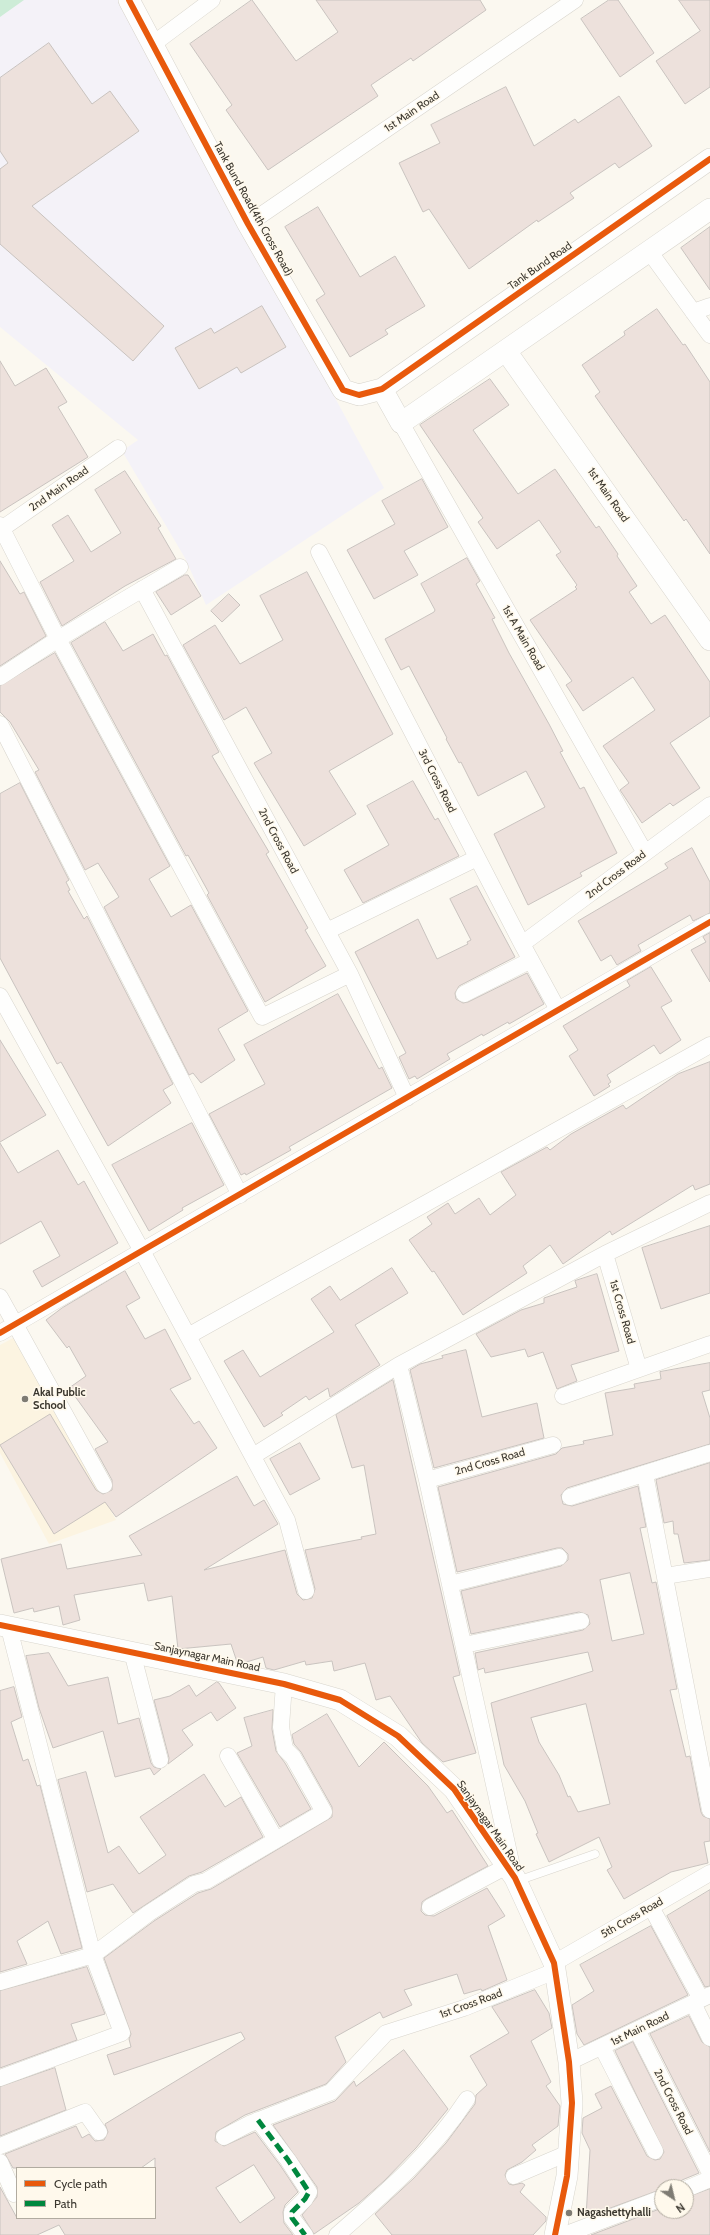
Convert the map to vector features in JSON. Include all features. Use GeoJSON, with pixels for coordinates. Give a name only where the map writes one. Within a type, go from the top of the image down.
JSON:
{"type":"FeatureCollection","features":[{"type":"Feature","properties":{"kind":"street","name":"Tank Bund Road(4th Cross Road)"},"geometry":{"type":"LineString","coordinates":[[129,0],[248,224],[343,390],[359,395],[382,390]]}},
{"type":"Feature","properties":{"kind":"street"},"geometry":{"type":"LineString","coordinates":[[152,44],[212,0]]}},
{"type":"Feature","properties":{"kind":"street","name":"1st Main Road"},"geometry":{"type":"LineString","coordinates":[[248,224],[575,0]]}},
{"type":"Feature","properties":{"kind":"street","name":"Tank Bund Road"},"geometry":{"type":"LineString","coordinates":[[382,390],[710,159]]}},
{"type":"Feature","properties":{"kind":"street"},"geometry":{"type":"LineString","coordinates":[[382,390],[401,423],[710,209]]}},
{"type":"Feature","properties":{"kind":"street"},"geometry":{"type":"LineString","coordinates":[[649,251],[710,335]]}},
{"type":"Feature","properties":{"kind":"street"},"geometry":{"type":"LineString","coordinates":[[693,312],[710,306]]}},
{"type":"Feature","properties":{"kind":"street","name":"1st Main Road"},"geometry":{"type":"LineString","coordinates":[[506,351],[710,640]]}},
{"type":"Feature","properties":{"kind":"street","name":"1st A Main Road"},"geometry":{"type":"LineString","coordinates":[[401,423],[645,853]]}},
{"type":"Feature","properties":{"kind":"street","name":"2nd Main Road"},"geometry":{"type":"LineString","coordinates":[[1,528],[118,448]]}},
{"type":"Feature","properties":{"kind":"street"},"geometry":{"type":"LineString","coordinates":[[1,528],[58,639],[262,1017],[350,974]]}},
{"type":"Feature","properties":{"kind":"street","name":"3rd Cross Road"},"geometry":{"type":"LineString","coordinates":[[319,552],[477,858],[558,1010]]}},
{"type":"Feature","properties":{"kind":"street"},"geometry":{"type":"LineString","coordinates":[[0,677],[58,639],[180,567]]}},
{"type":"Feature","properties":{"kind":"street","name":"2nd Cross Road"},"geometry":{"type":"LineString","coordinates":[[142,589],[350,974],[407,1098]]}},
{"type":"Feature","properties":{"kind":"street"},"geometry":{"type":"LineString","coordinates":[[0,724],[240,1195]]}},
{"type":"Feature","properties":{"kind":"street","name":"2nd Cross Road"},"geometry":{"type":"LineString","coordinates":[[522,944],[710,805]]}},
{"type":"Feature","properties":{"kind":"street"},"geometry":{"type":"LineString","coordinates":[[327,931],[477,858]]}},
{"type":"Feature","properties":{"kind":"street"},"geometry":{"type":"LineString","coordinates":[[0,1333],[710,922]]}},
{"type":"Feature","properties":{"kind":"street"},"geometry":{"type":"LineString","coordinates":[[464,994],[531,960]]}},
{"type":"Feature","properties":{"kind":"street"},"geometry":{"type":"LineString","coordinates":[[0,996],[142,1251],[287,1520],[306,1591]]}},
{"type":"Feature","properties":{"kind":"street"},"geometry":{"type":"LineString","coordinates":[[188,1336],[710,1045]]}},
{"type":"Feature","properties":{"kind":"street"},"geometry":{"type":"LineString","coordinates":[[253,1456],[399,1365],[605,1254],[710,1203]]}},
{"type":"Feature","properties":{"kind":"street","name":"1st Cross Road"},"geometry":{"type":"LineString","coordinates":[[605,1254],[639,1369]]}},
{"type":"Feature","properties":{"kind":"street"},"geometry":{"type":"LineString","coordinates":[[0,1297],[104,1485]]}},
{"type":"Feature","properties":{"kind":"street"},"geometry":{"type":"LineString","coordinates":[[563,1396],[710,1344]]}},
{"type":"Feature","properties":{"kind":"street"},"geometry":{"type":"LineString","coordinates":[[399,1365],[428,1480],[512,1875],[430,1907]]}},
{"type":"Feature","properties":{"kind":"street","name":"2nd Cross Road"},"geometry":{"type":"LineString","coordinates":[[428,1480],[553,1444]]}},
{"type":"Feature","properties":{"kind":"street"},"geometry":{"type":"LineString","coordinates":[[570,1497],[710,1453]]}},
{"type":"Feature","properties":{"kind":"street"},"geometry":{"type":"LineString","coordinates":[[645,1474],[665,1576],[705,1753],[710,1810]]}},
{"type":"Feature","properties":{"kind":"street"},"geometry":{"type":"LineString","coordinates":[[450,1584],[559,1557]]}},
{"type":"Feature","properties":{"kind":"street"},"geometry":{"type":"LineString","coordinates":[[665,1576],[710,1569]]}},
{"type":"Feature","properties":{"kind":"street"},"geometry":{"type":"LineString","coordinates":[[464,1645],[581,1621]]}},
{"type":"Feature","properties":{"kind":"street"},"geometry":{"type":"LineString","coordinates":[[0,2078],[122,2034],[93,1955],[4,1626]]}},
{"type":"Feature","properties":{"kind":"street","name":"Sanjaynagar Main Road"},"geometry":{"type":"LineString","coordinates":[[4,1626],[284,1684],[340,1700],[398,1736],[454,1789],[512,1875],[554,1967],[569,2062],[572,2103],[567,2176],[554,2235]]}},
{"type":"Feature","properties":{"kind":"street"},"geometry":{"type":"LineString","coordinates":[[132,1652],[160,1760]]}},
{"type":"Feature","properties":{"kind":"street"},"geometry":{"type":"LineString","coordinates":[[0,1982],[93,1955],[149,1913],[194,1884],[206,1881],[324,1812],[293,1757],[285,1749],[282,1727],[284,1684]]}},
{"type":"Feature","properties":{"kind":"street"},"geometry":{"type":"LineString","coordinates":[[228,1756],[276,1840]]}},
{"type":"Feature","properties":{"kind":"street","name":"5th Cross Road"},"geometry":{"type":"LineString","coordinates":[[554,1967],[651,1907],[710,1873]]}},
{"type":"Feature","properties":{"kind":"street"},"geometry":{"type":"LineString","coordinates":[[651,1907],[702,1999],[710,2038]]}},
{"type":"Feature","properties":{"kind":"street","name":"1st Cross Road"},"geometry":{"type":"LineString","coordinates":[[258,2120],[331,2092],[386,2033],[464,2008],[554,1967]]}},
{"type":"Feature","properties":{"kind":"street","name":"1st Main Road"},"geometry":{"type":"LineString","coordinates":[[569,2062],[702,1999]]}},
{"type":"Feature","properties":{"kind":"street","name":"2nd Cross Road"},"geometry":{"type":"LineString","coordinates":[[637,2030],[710,2173]]}},
{"type":"Feature","properties":{"kind":"street"},"geometry":{"type":"LineString","coordinates":[[602,2047],[655,2151]]}},
{"type":"Feature","properties":{"kind":"street"},"geometry":{"type":"LineString","coordinates":[[337,2235],[419,2161],[454,2118],[467,2099]]}},
{"type":"Feature","properties":{"kind":"street"},"geometry":{"type":"LineString","coordinates":[[0,2146],[84,2112],[99,2132]]}},
{"type":"Feature","properties":{"kind":"street"},"geometry":{"type":"LineString","coordinates":[[224,2137],[258,2120],[281,2154],[288,2160],[309,2192],[305,2199],[292,2212],[292,2218],[305,2235]]}},
{"type":"Feature","properties":{"kind":"street"},"geometry":{"type":"LineString","coordinates":[[514,2176],[568,2153]]}},
{"type":"Feature","properties":{"kind":"street"},"geometry":{"type":"LineString","coordinates":[[0,2162],[14,2194]]}},
{"type":"Feature","properties":{"kind":"street"},"geometry":{"type":"LineString","coordinates":[[694,2186],[710,2179]]}},
{"type":"Feature","properties":{"kind":"street"},"geometry":{"type":"LineString","coordinates":[[564,2235],[654,2201]]}},
{"type":"Feature","properties":{"kind":"lane"},"geometry":{"type":"LineString","coordinates":[[512,1875],[595,1854]]}},
{"type":"Feature","properties":{"kind":"shaded area"},"geometry":{"type":"Polygon","coordinates":[[[0,0],[119,0],[384,488],[206,605],[185,558],[122,451],[138,440],[0,327],[0,0]]]}},
{"type":"Feature","properties":{"kind":"shaded area","name":"Akal Public School"},"geometry":{"type":"Polygon","coordinates":[[[15,1337],[116,1520],[49,1544],[0,1453],[0,1345],[15,1337]]]}},
{"type":"Feature","properties":{"kind":"green space"},"geometry":{"type":"Polygon","coordinates":[[[0,0],[24,0],[0,17],[0,0]]]}},
{"type":"Feature","properties":{"kind":"building"},"geometry":{"type":"Polygon","coordinates":[[[252,0],[296,61],[338,32],[316,0],[480,0],[486,10],[413,61],[411,58],[371,85],[378,96],[268,170],[226,110],[232,105],[190,44],[252,0]]]}},
{"type":"Feature","properties":{"kind":"building"},"geometry":{"type":"Polygon","coordinates":[[[609,0],[618,0],[654,53],[620,77],[581,19],[609,0]]]}},
{"type":"Feature","properties":{"kind":"building"},"geometry":{"type":"Polygon","coordinates":[[[679,0],[710,0],[710,87],[685,104],[656,61],[700,31],[679,0]]]}},
{"type":"Feature","properties":{"kind":"building"},"geometry":{"type":"Polygon","coordinates":[[[49,43],[92,104],[110,91],[139,131],[32,206],[164,326],[133,361],[0,244],[0,169],[8,163],[0,151],[0,78],[49,43]]]}},
{"type":"Feature","properties":{"kind":"building"},"geometry":{"type":"Polygon","coordinates":[[[506,87],[534,146],[575,119],[578,123],[619,96],[652,146],[619,168],[615,163],[570,193],[574,198],[538,222],[537,220],[469,269],[429,209],[423,212],[399,163],[440,143],[431,125],[506,87]]]}},
{"type":"Feature","properties":{"kind":"building"},"geometry":{"type":"Polygon","coordinates":[[[318,207],[360,277],[395,256],[425,306],[385,330],[388,334],[350,357],[316,300],[325,294],[285,227],[318,207]]]}},
{"type":"Feature","properties":{"kind":"building"},"geometry":{"type":"Polygon","coordinates":[[[710,227],[710,290],[681,248],[710,227]]]}},
{"type":"Feature","properties":{"kind":"building"},"geometry":{"type":"Polygon","coordinates":[[[262,306],[286,347],[241,373],[237,367],[199,389],[175,348],[211,328],[214,333],[262,306]]]}},
{"type":"Feature","properties":{"kind":"building"},"geometry":{"type":"Polygon","coordinates":[[[657,309],[683,345],[685,344],[710,382],[710,554],[686,519],[684,521],[595,396],[600,392],[582,365],[625,335],[624,332],[657,309]]]}},
{"type":"Feature","properties":{"kind":"building"},"geometry":{"type":"Polygon","coordinates":[[[0,361],[15,386],[46,368],[67,402],[58,407],[88,457],[0,512],[0,361]]]}},
{"type":"Feature","properties":{"kind":"building"},"geometry":{"type":"Polygon","coordinates":[[[490,379],[509,405],[473,430],[518,494],[555,469],[596,528],[599,526],[618,554],[617,556],[637,586],[629,592],[651,624],[665,615],[710,682],[710,716],[670,743],[700,788],[673,806],[670,803],[642,823],[620,790],[629,783],[603,746],[655,710],[633,677],[583,711],[566,685],[572,681],[530,620],[577,589],[575,587],[577,585],[556,555],[561,552],[539,520],[497,549],[478,522],[483,518],[420,425],[490,379]]]}},
{"type":"Feature","properties":{"kind":"building"},"geometry":{"type":"Polygon","coordinates":[[[125,471],[161,526],[158,528],[176,559],[125,586],[62,626],[40,582],[74,561],[52,525],[68,515],[91,552],[121,533],[95,490],[125,471]]]}},
{"type":"Feature","properties":{"kind":"building"},"geometry":{"type":"Polygon","coordinates":[[[422,479],[448,527],[404,551],[418,575],[374,599],[347,550],[395,524],[382,501],[422,479]]]}},
{"type":"Feature","properties":{"kind":"building"},"geometry":{"type":"Polygon","coordinates":[[[467,558],[480,581],[476,584],[495,618],[492,619],[509,653],[549,724],[563,751],[560,752],[580,789],[584,787],[617,853],[580,873],[582,876],[528,905],[494,834],[545,807],[526,771],[478,796],[461,762],[459,763],[446,739],[447,738],[409,666],[401,670],[385,639],[434,612],[435,610],[421,584],[467,558]]]}},
{"type":"Feature","properties":{"kind":"building"},"geometry":{"type":"Polygon","coordinates":[[[0,561],[20,594],[24,592],[46,636],[0,666],[0,561]]]}},
{"type":"Feature","properties":{"kind":"building"},"geometry":{"type":"Polygon","coordinates":[[[307,572],[393,734],[329,771],[356,814],[304,846],[254,763],[272,753],[246,707],[224,720],[183,645],[215,625],[240,664],[283,640],[260,596],[307,572]]]}},
{"type":"Feature","properties":{"kind":"building"},"geometry":{"type":"Polygon","coordinates":[[[185,575],[188,575],[201,596],[171,615],[156,592],[185,575]]]}},
{"type":"Feature","properties":{"kind":"building"},"geometry":{"type":"Polygon","coordinates":[[[229,594],[240,605],[222,622],[211,611],[229,594]]]}},
{"type":"Feature","properties":{"kind":"building"},"geometry":{"type":"Polygon","coordinates":[[[105,622],[123,651],[153,634],[165,656],[167,655],[219,752],[212,756],[269,852],[266,854],[308,928],[305,930],[326,966],[265,1002],[207,895],[209,893],[188,855],[186,856],[71,643],[105,622]]]}},
{"type":"Feature","properties":{"kind":"building"},"geometry":{"type":"Polygon","coordinates":[[[55,653],[170,866],[149,879],[171,917],[191,905],[248,1011],[218,1029],[235,1060],[201,1083],[193,1073],[189,1075],[104,907],[119,897],[98,863],[85,870],[35,772],[39,770],[10,722],[0,712],[0,686],[55,653]]]}},
{"type":"Feature","properties":{"kind":"building"},"geometry":{"type":"Polygon","coordinates":[[[413,781],[435,820],[438,818],[459,856],[363,903],[344,870],[389,845],[367,806],[413,781]]]}},
{"type":"Feature","properties":{"kind":"building"},"geometry":{"type":"Polygon","coordinates":[[[20,783],[69,880],[66,882],[70,890],[68,891],[84,919],[87,916],[173,1084],[163,1090],[171,1103],[108,1146],[61,1062],[57,1064],[0,958],[0,794],[20,783]]]}},
{"type":"Feature","properties":{"kind":"building"},"geometry":{"type":"Polygon","coordinates":[[[692,848],[710,882],[710,913],[693,921],[690,915],[638,945],[641,951],[617,965],[611,955],[601,961],[578,921],[668,868],[665,864],[692,848]]]}},
{"type":"Feature","properties":{"kind":"building"},"geometry":{"type":"Polygon","coordinates":[[[477,886],[515,957],[459,986],[455,993],[456,999],[463,1003],[468,1002],[527,973],[544,1004],[509,1024],[508,1022],[483,1036],[482,1034],[447,1054],[450,1059],[417,1079],[415,1076],[409,1079],[399,1057],[406,1053],[355,952],[418,919],[437,959],[468,944],[467,942],[471,940],[450,899],[477,886]]]}},
{"type":"Feature","properties":{"kind":"building"},"geometry":{"type":"Polygon","coordinates":[[[710,933],[710,982],[691,950],[706,942],[703,937],[710,933]]]}},
{"type":"Feature","properties":{"kind":"building"},"geometry":{"type":"Polygon","coordinates":[[[651,967],[672,1001],[661,1007],[681,1040],[660,1054],[654,1045],[607,1075],[611,1082],[608,1084],[610,1086],[594,1096],[569,1056],[578,1050],[563,1026],[630,986],[627,981],[651,967]]]}},
{"type":"Feature","properties":{"kind":"building"},"geometry":{"type":"Polygon","coordinates":[[[338,994],[379,1069],[382,1067],[392,1088],[289,1147],[291,1150],[246,1175],[245,1173],[241,1175],[209,1114],[265,1084],[244,1045],[338,994]]]}},
{"type":"Feature","properties":{"kind":"building"},"geometry":{"type":"Polygon","coordinates":[[[0,1040],[46,1115],[0,1142],[0,1040]]]}},
{"type":"Feature","properties":{"kind":"building"},"geometry":{"type":"Polygon","coordinates":[[[710,1062],[710,1184],[695,1190],[693,1185],[612,1235],[610,1231],[563,1264],[550,1245],[523,1266],[527,1273],[463,1315],[434,1271],[432,1272],[409,1240],[432,1224],[427,1217],[448,1203],[455,1214],[479,1198],[490,1215],[516,1195],[501,1172],[547,1147],[550,1150],[571,1134],[623,1105],[626,1109],[678,1074],[710,1062]]]}},
{"type":"Feature","properties":{"kind":"building"},"geometry":{"type":"Polygon","coordinates":[[[192,1123],[224,1185],[182,1208],[183,1210],[149,1231],[112,1165],[192,1123]]]}},
{"type":"Feature","properties":{"kind":"building"},"geometry":{"type":"Polygon","coordinates":[[[0,1143],[18,1173],[58,1150],[78,1185],[84,1181],[118,1243],[42,1287],[33,1271],[60,1256],[41,1221],[0,1244],[0,1143]]]}},
{"type":"Feature","properties":{"kind":"building"},"geometry":{"type":"Polygon","coordinates":[[[710,1226],[710,1293],[661,1309],[642,1248],[710,1226]]]}},
{"type":"Feature","properties":{"kind":"building"},"geometry":{"type":"Polygon","coordinates":[[[392,1268],[408,1293],[355,1325],[380,1365],[330,1397],[328,1388],[309,1400],[306,1396],[281,1413],[283,1415],[264,1427],[224,1361],[243,1350],[260,1377],[334,1332],[311,1299],[330,1286],[340,1300],[392,1268]]]}},
{"type":"Feature","properties":{"kind":"building"},"geometry":{"type":"Polygon","coordinates":[[[125,1271],[140,1298],[126,1306],[145,1339],[165,1329],[191,1379],[170,1389],[194,1424],[199,1421],[217,1448],[116,1517],[105,1502],[54,1534],[0,1445],[50,1414],[96,1490],[103,1494],[112,1490],[112,1480],[95,1449],[108,1442],[69,1388],[86,1376],[69,1346],[67,1348],[46,1320],[62,1308],[125,1271]]]}},
{"type":"Feature","properties":{"kind":"building"},"geometry":{"type":"Polygon","coordinates":[[[597,1274],[619,1351],[571,1365],[577,1381],[557,1389],[543,1352],[528,1357],[525,1349],[491,1357],[476,1334],[521,1310],[544,1303],[544,1298],[577,1287],[575,1281],[597,1274]]]}},
{"type":"Feature","properties":{"kind":"building"},"geometry":{"type":"Polygon","coordinates":[[[466,1350],[482,1417],[537,1403],[544,1438],[434,1468],[410,1370],[420,1364],[443,1358],[442,1356],[466,1350]]]}},
{"type":"Feature","properties":{"kind":"building"},"geometry":{"type":"Polygon","coordinates":[[[710,1363],[710,1390],[702,1392],[710,1418],[710,1444],[567,1488],[561,1495],[563,1504],[572,1506],[638,1486],[646,1527],[640,1528],[652,1583],[656,1582],[677,1689],[670,1690],[686,1757],[690,1756],[701,1812],[703,1816],[710,1819],[710,1841],[704,1842],[708,1863],[671,1872],[624,1899],[607,1870],[612,1867],[599,1837],[549,1862],[536,1834],[538,1833],[525,1801],[504,1765],[491,1703],[593,1671],[588,1652],[485,1673],[484,1668],[478,1670],[475,1653],[583,1630],[590,1624],[588,1615],[579,1612],[471,1634],[461,1591],[561,1566],[568,1560],[568,1554],[562,1548],[557,1548],[457,1572],[438,1487],[556,1454],[562,1448],[584,1444],[583,1441],[613,1435],[605,1393],[635,1388],[634,1384],[661,1379],[660,1372],[710,1363]],[[630,1573],[600,1580],[612,1641],[644,1634],[630,1573]],[[586,1704],[531,1718],[539,1742],[559,1775],[568,1797],[570,1796],[578,1812],[610,1804],[586,1704]]]}},
{"type":"Feature","properties":{"kind":"building"},"geometry":{"type":"Polygon","coordinates":[[[393,1380],[460,1675],[453,1677],[476,1753],[443,1762],[422,1743],[390,1696],[376,1700],[365,1663],[334,1671],[332,1661],[306,1665],[305,1661],[274,1670],[266,1668],[263,1657],[243,1663],[237,1662],[231,1644],[178,1649],[172,1596],[148,1601],[144,1583],[74,1595],[80,1620],[63,1625],[59,1606],[34,1612],[33,1608],[14,1613],[1,1559],[61,1544],[67,1569],[142,1555],[129,1536],[237,1476],[254,1506],[264,1500],[278,1524],[204,1570],[285,1550],[297,1594],[303,1600],[312,1598],[315,1589],[305,1550],[362,1539],[361,1537],[376,1534],[364,1465],[352,1468],[336,1415],[393,1380]]]}},
{"type":"Feature","properties":{"kind":"building"},"geometry":{"type":"Polygon","coordinates":[[[300,1443],[320,1479],[290,1495],[270,1459],[300,1443]]]}},
{"type":"Feature","properties":{"kind":"building"},"geometry":{"type":"Polygon","coordinates":[[[710,1463],[710,1560],[684,1563],[678,1534],[674,1534],[673,1521],[664,1523],[656,1480],[710,1463]]]}},
{"type":"Feature","properties":{"kind":"building"},"geometry":{"type":"Polygon","coordinates":[[[49,1653],[68,1686],[108,1677],[118,1724],[139,1718],[151,1763],[154,1767],[161,1769],[154,1775],[150,1768],[115,1777],[103,1731],[53,1748],[39,1708],[26,1656],[49,1653]]]}},
{"type":"Feature","properties":{"kind":"building"},"geometry":{"type":"Polygon","coordinates":[[[217,1682],[236,1708],[217,1721],[211,1712],[182,1730],[193,1745],[168,1764],[169,1758],[154,1700],[170,1696],[189,1685],[196,1696],[217,1682]]]}},
{"type":"Feature","properties":{"kind":"building"},"geometry":{"type":"Polygon","coordinates":[[[14,1687],[22,1717],[11,1722],[23,1761],[28,1759],[37,1786],[40,1785],[82,1948],[61,1954],[48,1921],[17,1941],[27,1964],[0,1972],[0,1691],[14,1687]]]}},
{"type":"Feature","properties":{"kind":"building"},"geometry":{"type":"Polygon","coordinates":[[[273,1710],[272,1729],[276,1751],[285,1763],[311,1809],[280,1827],[237,1753],[252,1746],[244,1718],[273,1710]]]}},
{"type":"Feature","properties":{"kind":"building"},"geometry":{"type":"Polygon","coordinates":[[[327,1714],[359,1767],[384,1742],[428,1786],[447,1813],[452,1810],[488,1866],[426,1899],[422,1902],[421,1911],[425,1915],[434,1916],[487,1888],[505,1916],[488,1926],[507,1980],[482,1991],[481,1989],[464,1994],[457,1974],[404,1990],[412,2005],[383,2018],[380,2012],[335,2037],[346,2062],[326,2084],[245,2115],[216,2132],[215,2141],[224,2146],[255,2132],[280,2165],[298,2192],[285,2205],[283,2212],[284,2223],[293,2235],[65,2235],[59,2225],[37,2235],[0,2235],[0,2187],[16,2216],[16,2219],[156,2219],[155,2158],[142,2167],[13,2168],[5,2154],[76,2126],[82,2138],[89,2134],[95,2141],[104,2140],[108,2132],[105,2124],[245,2039],[241,2032],[114,2075],[107,2055],[131,2047],[129,2039],[131,2034],[104,1958],[154,1921],[198,1893],[211,1889],[332,1817],[332,1807],[301,1752],[294,1744],[292,1735],[327,1714]],[[254,2165],[216,2188],[240,2223],[275,2198],[254,2165]]]}},
{"type":"Feature","properties":{"kind":"building"},"geometry":{"type":"Polygon","coordinates":[[[86,1772],[108,1853],[119,1846],[139,1874],[166,1855],[140,1817],[204,1774],[225,1807],[241,1797],[263,1837],[202,1872],[189,1876],[133,1913],[113,1884],[87,1892],[58,1780],[86,1772]]]}},
{"type":"Feature","properties":{"kind":"building"},"geometry":{"type":"Polygon","coordinates":[[[710,1890],[710,1986],[705,1987],[667,1916],[710,1890]]]}},
{"type":"Feature","properties":{"kind":"building"},"geometry":{"type":"Polygon","coordinates":[[[651,1926],[688,1995],[584,2045],[577,2034],[572,2005],[594,1991],[580,1965],[651,1926]]]}},
{"type":"Feature","properties":{"kind":"building"},"geometry":{"type":"Polygon","coordinates":[[[87,1967],[105,2014],[71,2024],[77,2040],[0,2068],[0,1991],[87,1967]]]}},
{"type":"Feature","properties":{"kind":"building"},"geometry":{"type":"Polygon","coordinates":[[[535,1990],[549,2013],[552,2028],[531,2041],[551,2082],[546,2086],[560,2106],[558,2126],[532,2145],[536,2150],[522,2162],[507,2170],[505,2175],[509,2184],[513,2185],[522,2183],[525,2185],[520,2192],[546,2217],[546,2221],[533,2235],[392,2235],[375,2214],[414,2178],[446,2143],[475,2104],[476,2095],[487,2085],[470,2056],[509,2033],[492,2007],[535,1990]]]}},
{"type":"Feature","properties":{"kind":"building"},"geometry":{"type":"Polygon","coordinates":[[[689,2016],[702,2042],[710,2047],[710,2152],[650,2034],[689,2016]]]}},
{"type":"Feature","properties":{"kind":"building"},"geometry":{"type":"Polygon","coordinates":[[[633,2042],[699,2173],[684,2179],[654,2179],[654,2192],[586,2217],[590,2150],[582,2133],[583,2118],[602,2108],[595,2094],[611,2086],[647,2156],[655,2160],[660,2159],[664,2152],[615,2051],[633,2042]]]}},
{"type":"Feature","properties":{"kind":"building"},"geometry":{"type":"Polygon","coordinates":[[[404,2050],[448,2109],[416,2148],[384,2181],[359,2203],[314,2234],[302,2215],[317,2197],[317,2187],[273,2125],[335,2101],[354,2081],[356,2086],[404,2050]]]}},
{"type":"Feature","properties":{"kind":"building"},"geometry":{"type":"Polygon","coordinates":[[[55,2068],[66,2110],[0,2136],[0,2087],[55,2068]]]}},
{"type":"Feature","properties":{"kind":"building"},"geometry":{"type":"Polygon","coordinates":[[[710,2189],[710,2235],[591,2235],[654,2211],[654,2219],[694,2219],[694,2195],[710,2189]]]}},
{"type":"Feature","properties":{"kind":"marked path"},"geometry":{"type":"LineString","coordinates":[[258,2120],[288,2160],[309,2192],[305,2199],[292,2212],[292,2218],[305,2235]]}},
{"type":"Feature","properties":{"kind":"cycle path"},"geometry":{"type":"LineString","coordinates":[[129,0],[248,224],[343,390],[359,395],[382,389],[710,159]]}},
{"type":"Feature","properties":{"kind":"cycle path"},"geometry":{"type":"LineString","coordinates":[[0,1333],[710,922]]}},
{"type":"Feature","properties":{"kind":"cycle path"},"geometry":{"type":"LineString","coordinates":[[0,1625],[284,1684],[340,1700],[398,1736],[454,1789],[515,1878],[554,1963],[569,2062],[572,2103],[567,2176],[555,2235]]}},
{"type":"Feature","properties":{"kind":"place","name":"Akal Public School"},"geometry":{"type":"Point","coordinates":[25,1399]}},
{"type":"Feature","properties":{"kind":"place","name":"Nagashettyhalli"},"geometry":{"type":"Point","coordinates":[569,2213]}}]}
